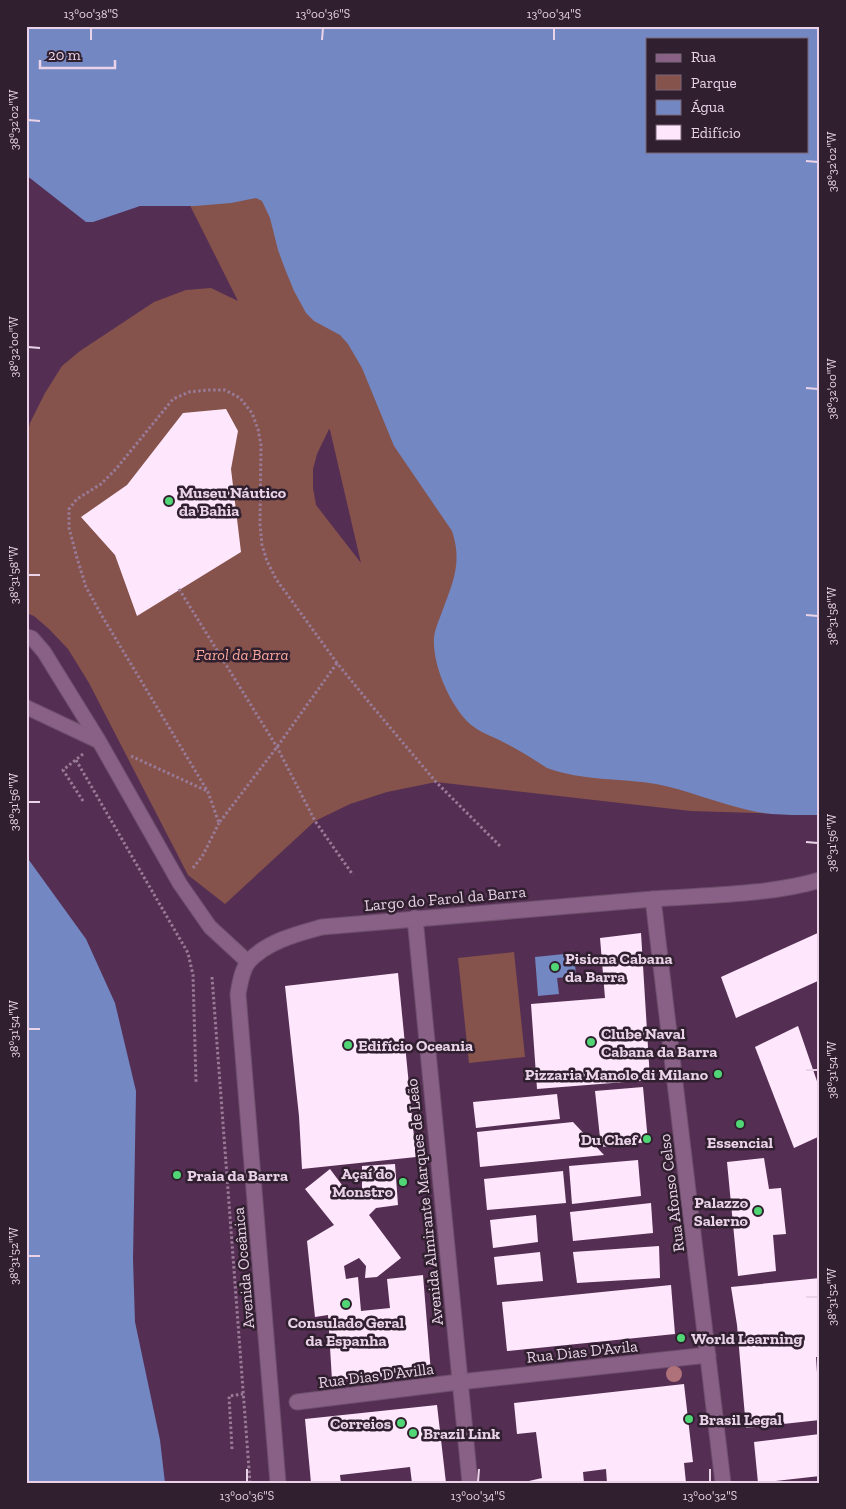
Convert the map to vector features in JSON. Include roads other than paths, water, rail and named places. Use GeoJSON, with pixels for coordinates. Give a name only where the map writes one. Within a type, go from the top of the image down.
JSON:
{"type":"FeatureCollection","features":[{"type":"Feature","properties":{"kind":"street","name":"Largo do Farol da Barra"},"geometry":{"type":"LineString","coordinates":[[248,962],[271,945],[294,935],[322,927],[769,890],[820,880]]}},
{"type":"Feature","properties":{"kind":"street","name":"Rua Afonso Celso"},"geometry":{"type":"LineString","coordinates":[[653,899],[723,1483]]}},
{"type":"Feature","properties":{"kind":"street","name":"Avenida Almirante Marques de Leão"},"geometry":{"type":"LineString","coordinates":[[415,918],[470,1483]]}},
{"type":"Feature","properties":{"kind":"street","name":"Avenida Oceânica"},"geometry":{"type":"LineString","coordinates":[[248,962],[242,975],[238,994],[278,1483]]}},
{"type":"Feature","properties":{"kind":"street","name":"Rua Dias D'Avila"},"geometry":{"type":"LineString","coordinates":[[460,1382],[708,1355]]}},
{"type":"Feature","properties":{"kind":"street","name":"Rua Dias D'Avilla"},"geometry":{"type":"LineString","coordinates":[[297,1402],[460,1382]]}},
{"type":"Feature","properties":{"kind":"lane"},"geometry":{"type":"LineString","coordinates":[[26,636],[32,638],[44,652],[99,741],[180,884],[210,927],[248,962]]}},
{"type":"Feature","properties":{"kind":"lane"},"geometry":{"type":"LineString","coordinates":[[26,707],[99,741]]}},
{"type":"Feature","properties":{"kind":"water"},"geometry":{"type":"Polygon","coordinates":[[[26,26],[820,26],[820,815],[784,815],[757,812],[656,784],[588,777],[561,772],[547,768],[474,727],[466,720],[451,699],[440,674],[434,649],[435,631],[455,570],[456,552],[452,531],[394,446],[362,368],[348,344],[340,335],[314,321],[306,313],[285,269],[270,218],[262,201],[256,198],[231,203],[195,206],[140,206],[93,222],[86,222],[26,175],[26,26]]]}},
{"type":"Feature","properties":{"kind":"water"},"geometry":{"type":"Polygon","coordinates":[[[26,856],[86,939],[115,1003],[136,1091],[133,1259],[135,1322],[160,1440],[165,1483],[26,1483],[26,856]]]}},
{"type":"Feature","properties":{"kind":"water","name":"Pisicna Cabana da Barra"},"geometry":{"type":"Polygon","coordinates":[[[574,953],[576,976],[557,978],[559,994],[538,996],[535,957],[574,953]]]}},
{"type":"Feature","properties":{"kind":"place","name":"Museu Náutico da Bahia"},"geometry":{"type":"Point","coordinates":[169,501]}},
{"type":"Feature","properties":{"kind":"place","name":"Pisicna Cabana da Barra"},"geometry":{"type":"Point","coordinates":[555,967]}},
{"type":"Feature","properties":{"kind":"place","name":"Clube Naval Cabana da Barra"},"geometry":{"type":"Point","coordinates":[591,1042]}},
{"type":"Feature","properties":{"kind":"place","name":"Edifício Oceania"},"geometry":{"type":"Point","coordinates":[348,1045]}},
{"type":"Feature","properties":{"kind":"place","name":"Pizzaria Manolo di Milano"},"geometry":{"type":"Point","coordinates":[718,1074]}},
{"type":"Feature","properties":{"kind":"place","name":"Essencial"},"geometry":{"type":"Point","coordinates":[740,1124]}},
{"type":"Feature","properties":{"kind":"place","name":"Du Chef"},"geometry":{"type":"Point","coordinates":[647,1139]}},
{"type":"Feature","properties":{"kind":"place","name":"Praia da Barra"},"geometry":{"type":"Point","coordinates":[177,1175]}},
{"type":"Feature","properties":{"kind":"place","name":"Açaí do Monstro"},"geometry":{"type":"Point","coordinates":[403,1182]}},
{"type":"Feature","properties":{"kind":"place","name":"Palazzo Salerno"},"geometry":{"type":"Point","coordinates":[758,1211]}},
{"type":"Feature","properties":{"kind":"place","name":"Consulado Geral da Espanha"},"geometry":{"type":"Point","coordinates":[346,1304]}},
{"type":"Feature","properties":{"kind":"place","name":"World Learning"},"geometry":{"type":"Point","coordinates":[681,1338]}},
{"type":"Feature","properties":{"kind":"place","name":"Brasil Legal"},"geometry":{"type":"Point","coordinates":[689,1419]}},
{"type":"Feature","properties":{"kind":"place","name":"Correios"},"geometry":{"type":"Point","coordinates":[401,1423]}},
{"type":"Feature","properties":{"kind":"place","name":"Brazil Link"},"geometry":{"type":"Point","coordinates":[413,1433]}},
{"type":"Feature","properties":{"kind":"park label","name":"Farol da Barra"},"geometry":{"type":"Point","coordinates":[242,654]}}]}
